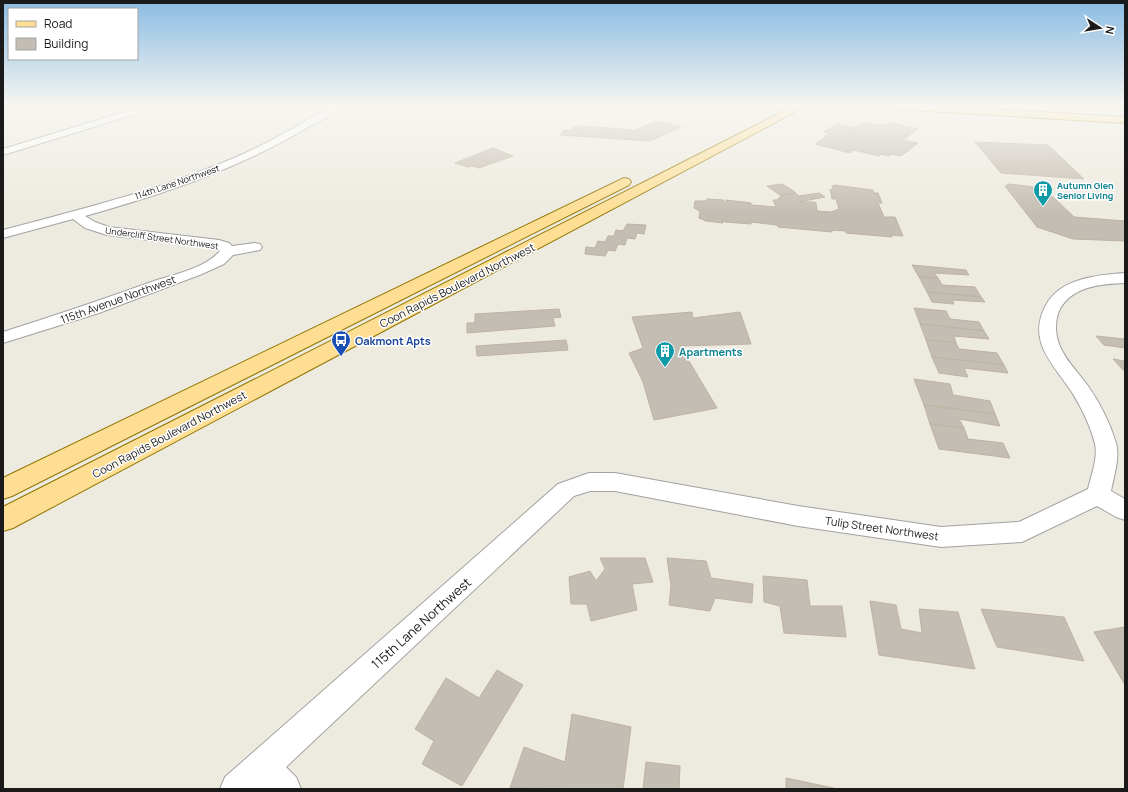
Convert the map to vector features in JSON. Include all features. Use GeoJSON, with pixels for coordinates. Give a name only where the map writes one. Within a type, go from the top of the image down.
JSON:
{"type":"FeatureCollection","features":[{"type":"Feature","properties":{"kind":"main road","name":"Coon Rapids Boulevard Northwest"},"geometry":{"type":"LineString","coordinates":[[3,520],[730,142]]}},
{"type":"Feature","properties":{"kind":"main road","name":"Coon Rapids Boulevard Northwest"},"geometry":{"type":"LineString","coordinates":[[3,489],[633,178]]}},
{"type":"Feature","properties":{"kind":"street"},"geometry":{"type":"LineString","coordinates":[[3,152],[35,142]]}},
{"type":"Feature","properties":{"kind":"street","name":"114th Lane Northwest"},"geometry":{"type":"LineString","coordinates":[[3,234],[144,194],[228,165],[275,142]]}},
{"type":"Feature","properties":{"kind":"street","name":"Undercliff Street Northwest"},"geometry":{"type":"LineString","coordinates":[[74,214],[90,225],[107,231],[219,244],[224,246],[228,251]]}},
{"type":"Feature","properties":{"kind":"street"},"geometry":{"type":"LineString","coordinates":[[228,251],[255,247]]}},
{"type":"Feature","properties":{"kind":"street","name":"115th Avenue Northwest"},"geometry":{"type":"LineString","coordinates":[[3,338],[86,312],[197,271],[219,262],[228,251]]}},
{"type":"Feature","properties":{"kind":"street"},"geometry":{"type":"LineString","coordinates":[[1125,278],[1092,282],[1065,293],[1053,306],[1046,322],[1049,342],[1060,363],[1088,401],[1107,448],[1098,495],[1125,510]]}},
{"type":"Feature","properties":{"kind":"street","name":"115th Lane Northwest"},"geometry":{"type":"LineString","coordinates":[[238,789],[273,778],[566,490],[588,482],[615,482]]}},
{"type":"Feature","properties":{"kind":"street","name":"Tulip Street Northwest"},"geometry":{"type":"LineString","coordinates":[[615,482],[798,516],[942,537],[1022,532],[1098,495]]}},
{"type":"Feature","properties":{"kind":"building"},"geometry":{"type":"Polygon","coordinates":[[[818,142],[918,143],[901,156],[881,154],[879,156],[854,150],[850,153],[815,144],[818,142]]]}},
{"type":"Feature","properties":{"kind":"building"},"geometry":{"type":"Polygon","coordinates":[[[975,142],[1048,145],[1084,179],[1001,173],[975,142]]]}},
{"type":"Feature","properties":{"kind":"building"},"geometry":{"type":"Polygon","coordinates":[[[493,148],[513,156],[479,168],[472,166],[468,167],[455,163],[493,148]]]}},
{"type":"Feature","properties":{"kind":"building"},"geometry":{"type":"Polygon","coordinates":[[[782,184],[796,193],[780,195],[767,186],[782,184]]]}},
{"type":"Feature","properties":{"kind":"building","name":"Autumn Glen Senior Living"},"geometry":{"type":"Polygon","coordinates":[[[1009,184],[1034,187],[1053,197],[1074,217],[1125,221],[1125,241],[1073,239],[1037,227],[1005,186],[1009,184]]]}},
{"type":"Feature","properties":{"kind":"building"},"geometry":{"type":"Polygon","coordinates":[[[834,185],[873,190],[874,193],[878,193],[882,203],[878,203],[884,217],[895,217],[903,236],[891,235],[892,237],[846,233],[846,231],[832,230],[832,232],[778,227],[777,225],[751,222],[751,224],[725,222],[723,220],[723,223],[706,221],[699,218],[700,211],[694,208],[695,201],[707,201],[707,199],[724,200],[724,203],[726,203],[726,200],[751,203],[751,205],[776,207],[773,200],[778,200],[778,198],[781,198],[780,195],[795,193],[799,196],[819,193],[825,197],[799,202],[814,202],[816,203],[817,211],[831,212],[839,209],[836,199],[832,199],[830,189],[833,190],[832,186],[835,186],[834,185]]]}},
{"type":"Feature","properties":{"kind":"building"},"geometry":{"type":"Polygon","coordinates":[[[627,224],[646,225],[644,234],[637,233],[635,239],[627,238],[625,245],[618,244],[615,251],[608,250],[605,256],[585,254],[586,247],[595,248],[598,241],[605,242],[608,236],[614,236],[616,230],[623,231],[627,224]]]}},
{"type":"Feature","properties":{"kind":"building"},"geometry":{"type":"Polygon","coordinates":[[[912,265],[966,270],[969,275],[934,273],[938,278],[919,277],[912,265]]]}},
{"type":"Feature","properties":{"kind":"building"},"geometry":{"type":"Polygon","coordinates":[[[919,277],[938,278],[942,285],[975,287],[981,297],[927,292],[919,277]]]}},
{"type":"Feature","properties":{"kind":"building"},"geometry":{"type":"Polygon","coordinates":[[[927,292],[981,297],[985,302],[952,300],[954,304],[932,302],[927,292]]]}},
{"type":"Feature","properties":{"kind":"building"},"geometry":{"type":"Polygon","coordinates":[[[914,308],[946,311],[950,319],[979,322],[984,331],[920,324],[914,308]]]}},
{"type":"Feature","properties":{"kind":"building"},"geometry":{"type":"Polygon","coordinates":[[[559,309],[561,317],[553,318],[555,326],[467,333],[467,323],[475,323],[475,314],[559,309]]]}},
{"type":"Feature","properties":{"kind":"building","name":"Apartments"},"geometry":{"type":"Polygon","coordinates":[[[692,312],[693,318],[740,312],[751,344],[680,346],[717,408],[654,420],[643,382],[629,353],[643,348],[632,317],[692,312]]]}},
{"type":"Feature","properties":{"kind":"building"},"geometry":{"type":"Polygon","coordinates":[[[920,324],[984,331],[989,339],[954,336],[956,343],[926,340],[920,324]]]}},
{"type":"Feature","properties":{"kind":"building"},"geometry":{"type":"Polygon","coordinates":[[[1096,336],[1125,339],[1125,348],[1104,345],[1096,336]]]}},
{"type":"Feature","properties":{"kind":"building"},"geometry":{"type":"Polygon","coordinates":[[[566,340],[568,350],[477,356],[476,346],[566,340]]]}},
{"type":"Feature","properties":{"kind":"building"},"geometry":{"type":"Polygon","coordinates":[[[926,340],[956,343],[959,349],[997,353],[1004,365],[932,357],[926,340]]]}},
{"type":"Feature","properties":{"kind":"building"},"geometry":{"type":"Polygon","coordinates":[[[932,357],[1004,365],[1008,373],[964,368],[968,377],[939,373],[932,357]]]}},
{"type":"Feature","properties":{"kind":"building"},"geometry":{"type":"Polygon","coordinates":[[[1113,359],[1125,361],[1125,372],[1113,359]]]}},
{"type":"Feature","properties":{"kind":"building"},"geometry":{"type":"Polygon","coordinates":[[[914,379],[950,384],[953,395],[990,401],[995,414],[924,405],[914,379]]]}},
{"type":"Feature","properties":{"kind":"building"},"geometry":{"type":"Polygon","coordinates":[[[924,405],[995,414],[1000,426],[959,419],[964,428],[930,424],[924,405]]]}},
{"type":"Feature","properties":{"kind":"building"},"geometry":{"type":"Polygon","coordinates":[[[930,424],[964,428],[968,439],[1003,443],[1010,458],[939,449],[930,424]]]}},
{"type":"Feature","properties":{"kind":"building"},"geometry":{"type":"Polygon","coordinates":[[[600,558],[645,558],[653,582],[632,584],[637,610],[591,621],[587,604],[571,604],[569,577],[590,571],[596,581],[605,569],[600,558]]]}},
{"type":"Feature","properties":{"kind":"building"},"geometry":{"type":"Polygon","coordinates":[[[667,558],[706,561],[711,578],[753,584],[752,603],[715,598],[710,611],[669,605],[671,586],[667,558]]]}},
{"type":"Feature","properties":{"kind":"building"},"geometry":{"type":"Polygon","coordinates":[[[763,576],[807,580],[810,606],[842,606],[846,637],[784,633],[780,606],[764,602],[763,576]]]}},
{"type":"Feature","properties":{"kind":"building"},"geometry":{"type":"Polygon","coordinates":[[[870,601],[896,605],[901,629],[922,633],[919,609],[958,612],[975,669],[879,655],[870,601]]]}},
{"type":"Feature","properties":{"kind":"building"},"geometry":{"type":"Polygon","coordinates":[[[981,609],[1064,617],[1084,661],[997,647],[981,609]]]}},
{"type":"Feature","properties":{"kind":"building"},"geometry":{"type":"Polygon","coordinates":[[[1125,627],[1125,685],[1094,632],[1125,627]]]}},
{"type":"Feature","properties":{"kind":"building"},"geometry":{"type":"Polygon","coordinates":[[[497,670],[523,685],[462,786],[422,764],[434,741],[415,729],[446,678],[479,698],[497,670]]]}},
{"type":"Feature","properties":{"kind":"building"},"geometry":{"type":"Polygon","coordinates":[[[572,714],[631,727],[623,789],[510,788],[524,747],[565,762],[572,714]]]}},
{"type":"Feature","properties":{"kind":"building"},"geometry":{"type":"Polygon","coordinates":[[[646,762],[680,766],[679,789],[643,789],[646,762]]]}},
{"type":"Feature","properties":{"kind":"building"},"geometry":{"type":"Polygon","coordinates":[[[786,778],[838,789],[786,789],[786,778]]]}},
{"type":"Feature","properties":{"kind":"place","name":"Autumn Glen Senior Living"},"geometry":{"type":"Point","coordinates":[1043,207]}},
{"type":"Feature","properties":{"kind":"place","name":"Oakmont Apts"},"geometry":{"type":"Point","coordinates":[341,357]}},
{"type":"Feature","properties":{"kind":"place","name":"Apartments"},"geometry":{"type":"Point","coordinates":[665,368]}}]}
